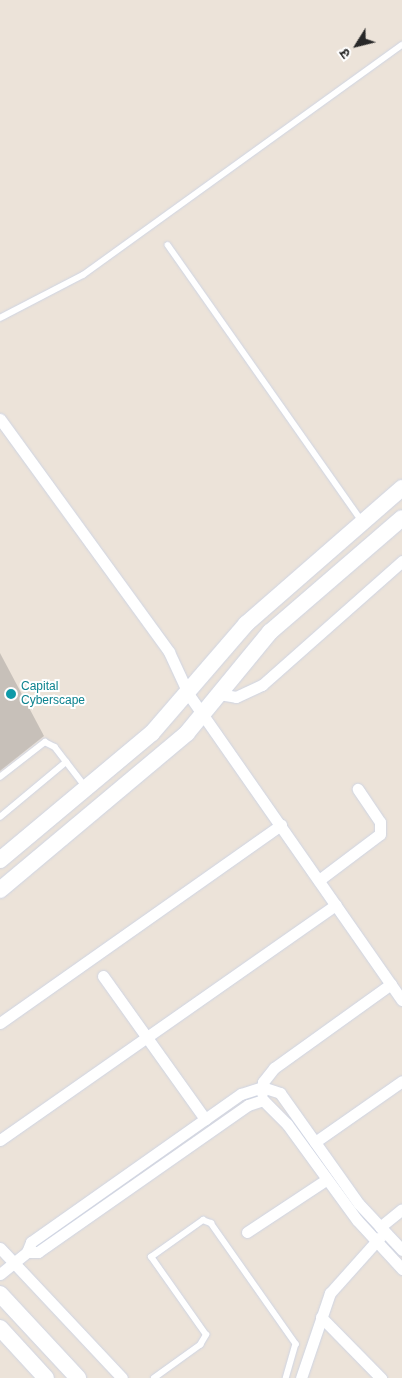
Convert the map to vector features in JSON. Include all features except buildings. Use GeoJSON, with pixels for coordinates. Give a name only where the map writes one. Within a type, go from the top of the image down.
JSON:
{"type":"FeatureCollection","features":[{"type":"Feature","properties":{"kind":"street"},"geometry":{"type":"LineString","coordinates":[[0,419],[169,652],[189,695],[402,1000]]}},
{"type":"Feature","properties":{"kind":"street"},"geometry":{"type":"LineString","coordinates":[[2,853],[86,788],[189,695],[246,624],[402,488]]}},
{"type":"Feature","properties":{"kind":"street"},"geometry":{"type":"LineString","coordinates":[[0,890],[203,715],[277,625],[402,518]]}},
{"type":"Feature","properties":{"kind":"street"},"geometry":{"type":"LineString","coordinates":[[219,694],[236,697],[262,685],[402,562]]}},
{"type":"Feature","properties":{"kind":"street"},"geometry":{"type":"LineString","coordinates":[[319,880],[380,834],[380,822],[358,789]]}},
{"type":"Feature","properties":{"kind":"street"},"geometry":{"type":"LineString","coordinates":[[0,1023],[281,825]]}},
{"type":"Feature","properties":{"kind":"street"},"geometry":{"type":"LineString","coordinates":[[0,1140],[336,905]]}},
{"type":"Feature","properties":{"kind":"street"},"geometry":{"type":"LineString","coordinates":[[103,976],[205,1119]]}},
{"type":"Feature","properties":{"kind":"street"},"geometry":{"type":"LineString","coordinates":[[391,984],[274,1068],[262,1087],[263,1100],[287,1124],[326,1180],[376,1242],[402,1269]]}},
{"type":"Feature","properties":{"kind":"street"},"geometry":{"type":"LineString","coordinates":[[315,1142],[402,1081]]}},
{"type":"Feature","properties":{"kind":"street"},"geometry":{"type":"LineString","coordinates":[[0,1274],[15,1264],[27,1252],[31,1242],[241,1094],[262,1087],[280,1093],[383,1230],[402,1250]]}},
{"type":"Feature","properties":{"kind":"street"},"geometry":{"type":"LineString","coordinates":[[27,1252],[38,1252],[248,1105],[263,1100]]}},
{"type":"Feature","properties":{"kind":"street"},"geometry":{"type":"LineString","coordinates":[[247,1232],[326,1180]]}},
{"type":"Feature","properties":{"kind":"street"},"geometry":{"type":"LineString","coordinates":[[300,1378],[334,1285],[376,1242],[383,1230],[402,1209]]}},
{"type":"Feature","properties":{"kind":"street"},"geometry":{"type":"LineString","coordinates":[[0,1248],[122,1378]]}},
{"type":"Feature","properties":{"kind":"street"},"geometry":{"type":"LineString","coordinates":[[0,1294],[78,1378]]}},
{"type":"Feature","properties":{"kind":"street"},"geometry":{"type":"LineString","coordinates":[[321,1317],[381,1378]]}},
{"type":"Feature","properties":{"kind":"street"},"geometry":{"type":"LineString","coordinates":[[0,1328],[46,1378]]}},
{"type":"Feature","properties":{"kind":"lane"},"geometry":{"type":"LineString","coordinates":[[0,318],[83,275],[402,45]]}},
{"type":"Feature","properties":{"kind":"lane"},"geometry":{"type":"LineString","coordinates":[[168,245],[362,521]]}},
{"type":"Feature","properties":{"kind":"lane"},"geometry":{"type":"LineString","coordinates":[[0,777],[45,742],[66,762],[86,788]]}},
{"type":"Feature","properties":{"kind":"lane"},"geometry":{"type":"LineString","coordinates":[[0,817],[66,762]]}},
{"type":"Feature","properties":{"kind":"lane"},"geometry":{"type":"LineString","coordinates":[[154,1378],[200,1345],[206,1335],[151,1257],[203,1220],[210,1223],[297,1349],[309,1354]]}},
{"type":"Feature","properties":{"kind":"lane"},"geometry":{"type":"LineString","coordinates":[[286,1378],[297,1349]]}},
{"type":"Feature","properties":{"kind":"place","name":"Capital Cyberscape"},"geometry":{"type":"Point","coordinates":[11,694]}}]}
